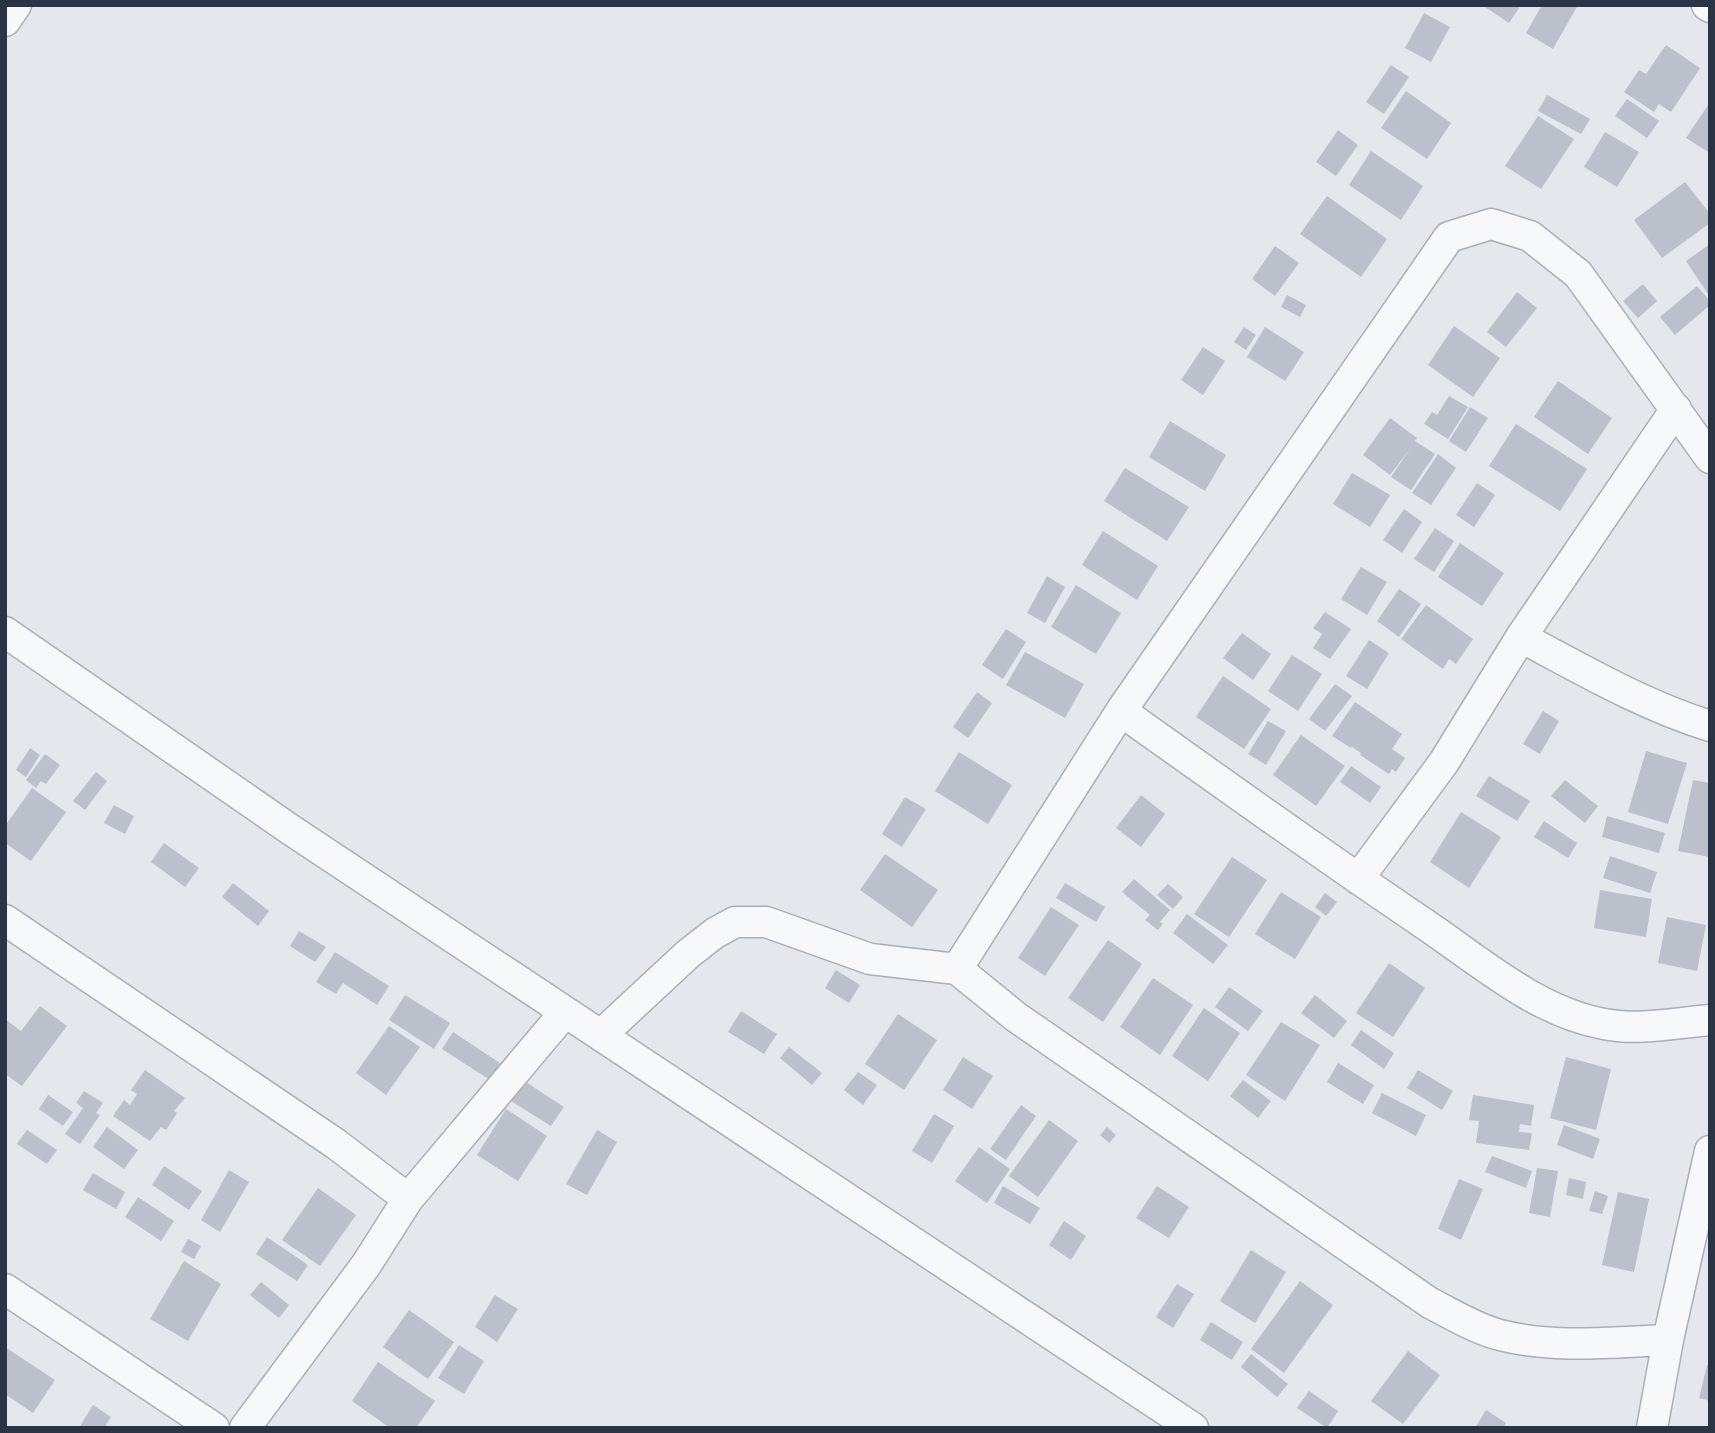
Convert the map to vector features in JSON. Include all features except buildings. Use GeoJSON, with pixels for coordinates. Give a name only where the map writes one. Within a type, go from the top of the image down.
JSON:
{"type":"FeatureCollection","features":[{"type":"Feature","properties":{"kind":"street"},"geometry":{"type":"LineString","coordinates":[[5,22],[16,5]]}},
{"type":"Feature","properties":{"kind":"street"},"geometry":{"type":"LineString","coordinates":[[957,969],[1121,712],[1449,237],[1491,224],[1530,236],[1578,274],[1710,458]]}},
{"type":"Feature","properties":{"kind":"street"},"geometry":{"type":"LineString","coordinates":[[1358,879],[1444,762],[1521,637],[1676,409]]}},
{"type":"Feature","properties":{"kind":"street"},"geometry":{"type":"LineString","coordinates":[[5,632],[291,830],[1193,1428]]}},
{"type":"Feature","properties":{"kind":"street"},"geometry":{"type":"LineString","coordinates":[[1521,637],[1627,694],[1670,714],[1710,726]]}},
{"type":"Feature","properties":{"kind":"street"},"geometry":{"type":"LineString","coordinates":[[1121,712],[1534,999],[1605,1025],[1640,1026],[1710,1020]]}},
{"type":"Feature","properties":{"kind":"street"},"geometry":{"type":"LineString","coordinates":[[5,920],[336,1144],[408,1199]]}},
{"type":"Feature","properties":{"kind":"street"},"geometry":{"type":"LineString","coordinates":[[601,1035],[688,954],[715,933],[736,922],[766,922],[870,959],[957,969],[1016,1017],[1430,1303],[1498,1335],[1575,1343],[1668,1340]]}},
{"type":"Feature","properties":{"kind":"street"},"geometry":{"type":"LineString","coordinates":[[245,1428],[366,1265],[408,1199],[565,1012]]}},
{"type":"Feature","properties":{"kind":"street"},"geometry":{"type":"LineString","coordinates":[[1652,1428],[1668,1340],[1710,1151]]}},
{"type":"Feature","properties":{"kind":"street"},"geometry":{"type":"LineString","coordinates":[[5,1289],[214,1428]]}}]}
